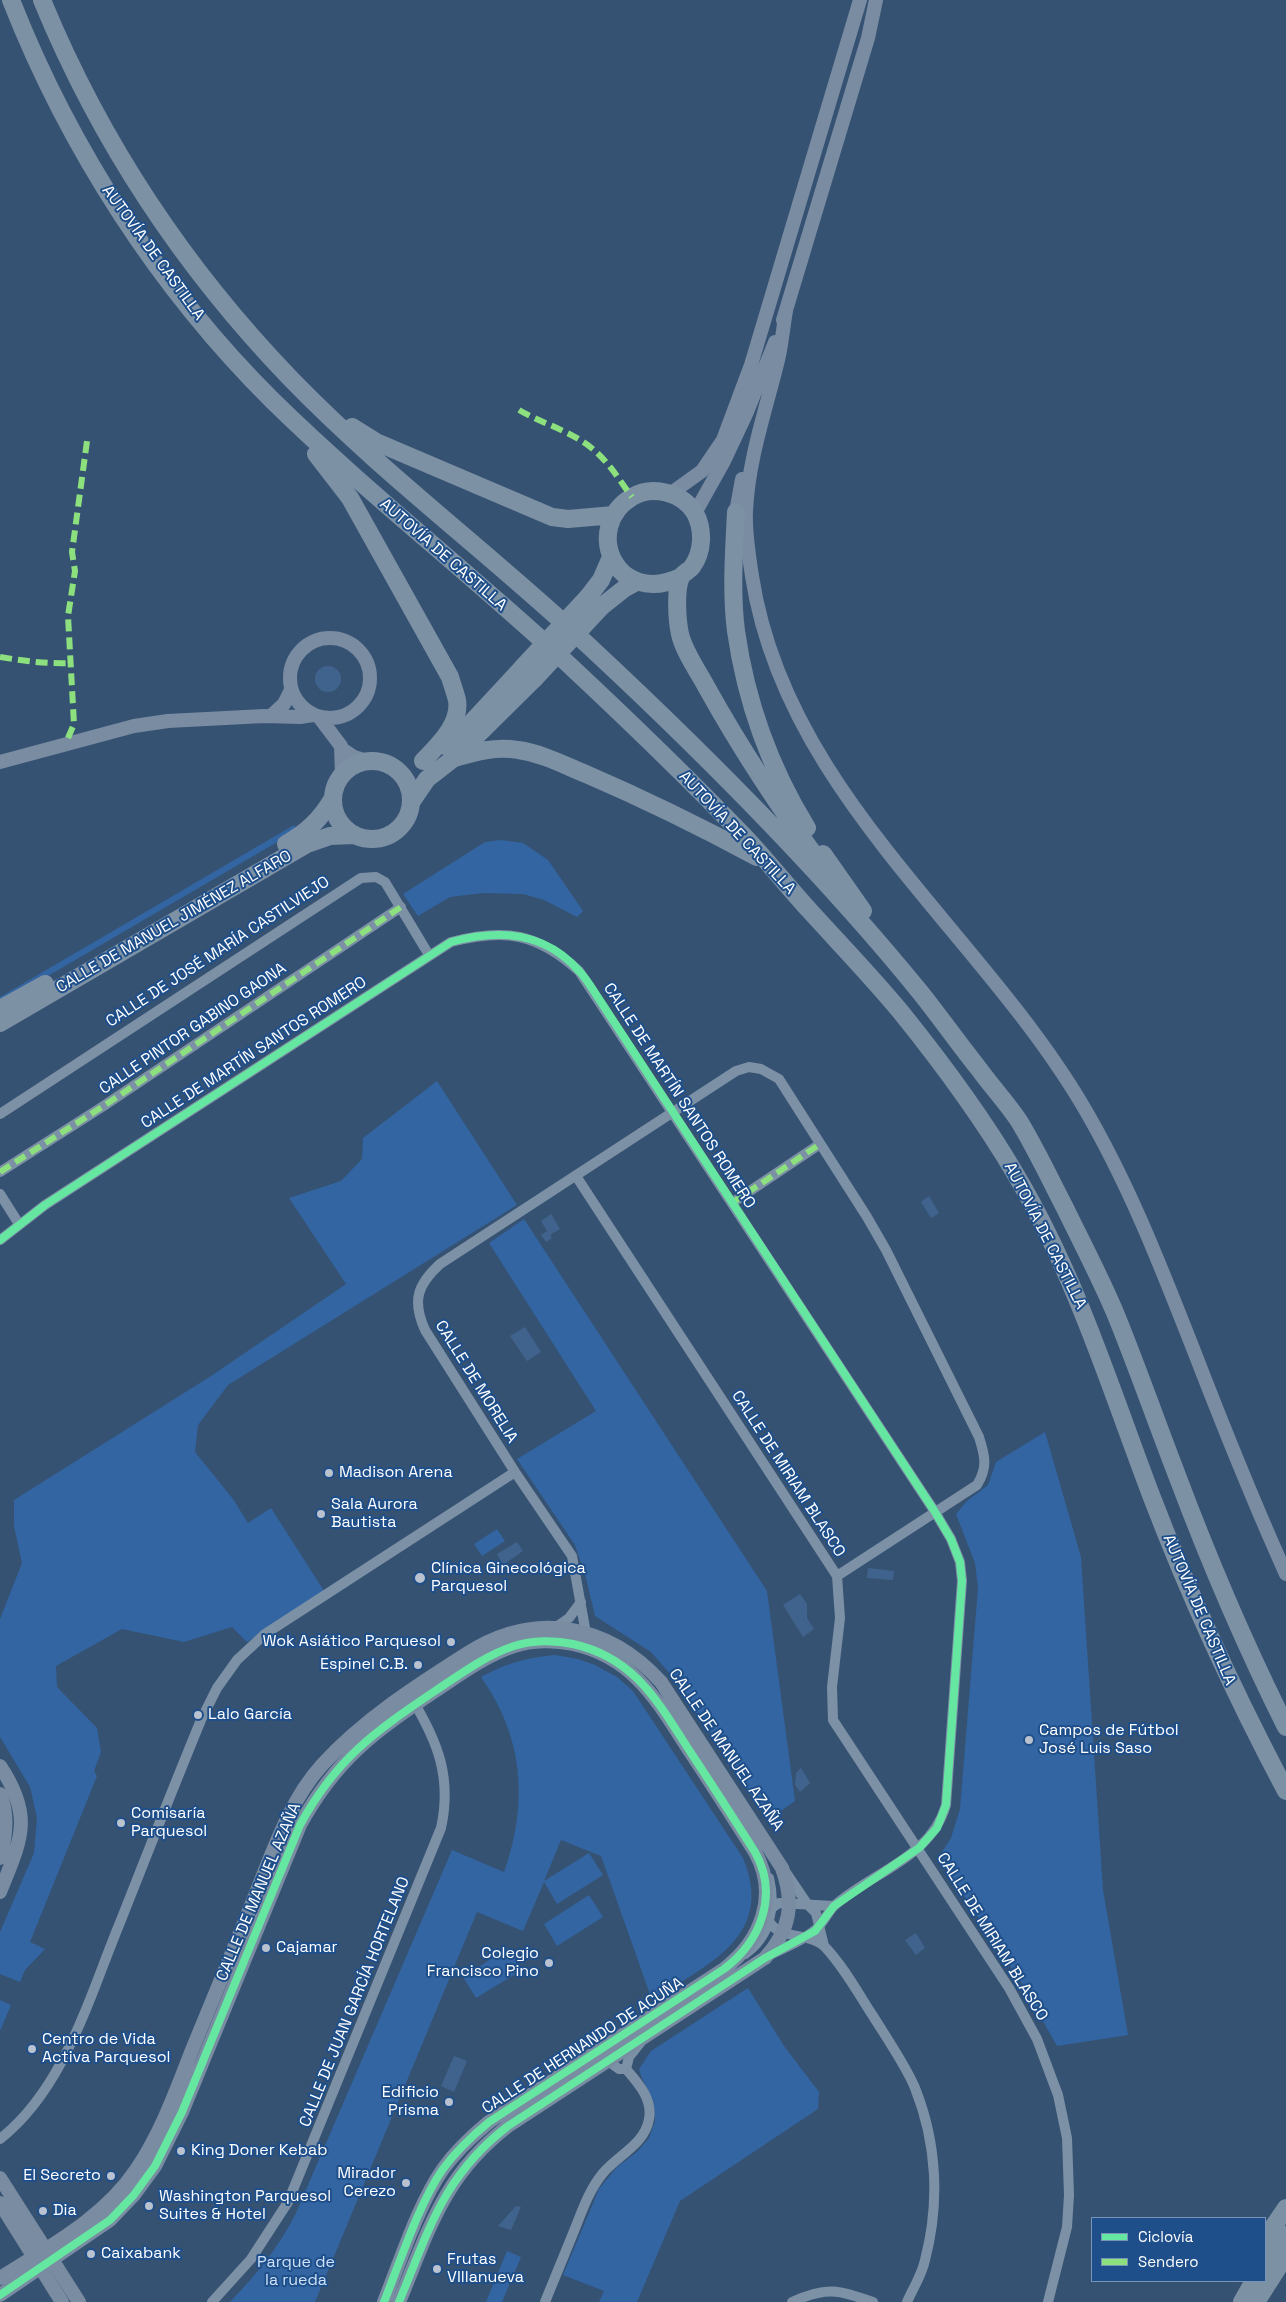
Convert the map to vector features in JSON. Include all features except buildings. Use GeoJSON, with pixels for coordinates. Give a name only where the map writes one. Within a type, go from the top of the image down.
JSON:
{"type":"FeatureCollection","features":[{"type":"Feature","properties":{"kind":"highway","name":"AUTOVÍA DE CASTILLA"},"geometry":{"type":"LineString","coordinates":[[11,0],[47,82],[106,188],[178,293],[269,396],[338,463],[565,661],[720,813],[898,1008],[963,1092],[1018,1178],[1087,1318],[1149,1491],[1213,1644],[1248,1720],[1286,1791]]}},
{"type":"Feature","properties":{"kind":"highway","name":"AUTOVÍA DE CASTILLA"},"geometry":{"type":"LineString","coordinates":[[42,0],[59,40],[100,122],[154,211],[202,277],[294,381],[363,448],[588,645],[701,755],[827,885],[920,993],[1018,1120],[1064,1206],[1115,1314],[1227,1602],[1286,1726]]}},
{"type":"Feature","properties":{"kind":"highway"},"geometry":{"type":"LineString","coordinates":[[294,381],[324,402],[357,431],[376,442],[522,506],[552,517],[568,519],[614,515]]}},
{"type":"Feature","properties":{"kind":"highway"},"geometry":{"type":"LineString","coordinates":[[269,396],[350,498],[450,677],[457,701],[456,717],[440,743],[423,761]]}},
{"type":"Feature","properties":{"kind":"highway"},"geometry":{"type":"LineString","coordinates":[[657,491],[670,494],[684,502],[695,513],[700,526],[702,541],[699,555],[692,567],[681,577],[667,584],[652,585],[636,582],[626,576],[612,557],[608,543],[609,529],[614,515],[622,505],[638,494],[657,491]]}},
{"type":"Feature","properties":{"kind":"highway"},"geometry":{"type":"LineString","coordinates":[[736,512],[733,579],[736,630],[750,701],[771,760],[799,815],[829,864],[866,915]]}},
{"type":"Feature","properties":{"kind":"highway"},"geometry":{"type":"LineString","coordinates":[[594,602],[601,580],[612,557]]}},
{"type":"Feature","properties":{"kind":"highway"},"geometry":{"type":"LineString","coordinates":[[681,577],[677,614],[680,635],[737,742],[796,830],[830,876],[931,988],[986,1061],[1018,1120]]}},
{"type":"Feature","properties":{"kind":"highway"},"geometry":{"type":"LineString","coordinates":[[528,673],[470,724],[423,761],[410,767],[393,767],[376,761],[367,761],[349,768],[335,786],[333,798],[338,820],[353,835],[364,839],[376,840],[392,834],[405,823],[412,801],[427,779],[454,758],[528,673],[594,602],[636,582]]}},
{"type":"Feature","properties":{"kind":"highway"},"geometry":{"type":"LineString","coordinates":[[454,758],[480,750],[499,749],[517,749],[536,754],[634,795],[764,861]]}},
{"type":"Feature","properties":{"kind":"highway"},"geometry":{"type":"LineString","coordinates":[[393,767],[407,781],[412,801]]}},
{"type":"Feature","properties":{"kind":"highway","name":"CALLE DE MANUEL JIMÉNEZ ALFARO"},"geometry":{"type":"LineString","coordinates":[[0,1009],[99,954],[300,836],[319,820],[333,798]]}},
{"type":"Feature","properties":{"kind":"highway","name":"CALLE DE MANUEL JIMÉNEZ ALFARO"},"geometry":{"type":"LineString","coordinates":[[0,1023],[307,844],[330,836],[353,835]]}},
{"type":"Feature","properties":{"kind":"highway"},"geometry":{"type":"LineString","coordinates":[[1227,1602],[1245,1624],[1266,1670],[1286,1703]]}},
{"type":"Feature","properties":{"kind":"highway"},"geometry":{"type":"LineString","coordinates":[[1266,2238],[1286,2208]]}},
{"type":"Feature","properties":{"kind":"highway"},"geometry":{"type":"LineString","coordinates":[[1266,2261],[1286,2235]]}},
{"type":"Feature","properties":{"kind":"highway"},"geometry":{"type":"LineString","coordinates":[[1256,2302],[1286,2255]]}},
{"type":"Feature","properties":{"kind":"highway"},"geometry":{"type":"LineString","coordinates":[[1229,2302],[1239,2282]]}},
{"type":"Feature","properties":{"kind":"highway"},"geometry":{"type":"LineString","coordinates":[[1242,2302],[1253,2282]]}},
{"type":"Feature","properties":{"kind":"street"},"geometry":{"type":"LineString","coordinates":[[670,494],[702,471],[722,440],[751,365],[860,0]]}},
{"type":"Feature","properties":{"kind":"street"},"geometry":{"type":"LineString","coordinates":[[695,513],[744,420],[786,311],[868,38],[876,0]]}},
{"type":"Feature","properties":{"kind":"street"},"geometry":{"type":"LineString","coordinates":[[786,311],[779,358],[758,432],[746,513],[756,604],[765,638],[787,698],[825,764],[883,847],[1026,1020],[1054,1059],[1104,1142],[1144,1222],[1252,1496],[1286,1574]]}},
{"type":"Feature","properties":{"kind":"street"},"geometry":{"type":"LineString","coordinates":[[736,512],[751,434],[772,348]]}},
{"type":"Feature","properties":{"kind":"street"},"geometry":{"type":"LineString","coordinates":[[0,762],[134,726],[176,720],[270,716],[316,716],[332,719],[345,716],[364,701],[371,678],[363,655],[344,640],[328,638],[306,646],[295,658],[290,673],[291,690],[301,707],[316,716],[350,755],[367,761]]}},
{"type":"Feature","properties":{"kind":"street"},"geometry":{"type":"LineString","coordinates":[[270,716],[284,704],[291,690]]}},
{"type":"Feature","properties":{"kind":"street"},"geometry":{"type":"LineString","coordinates":[[342,775],[341,725],[345,716]]}},
{"type":"Feature","properties":{"kind":"street","name":"CALLE DE JOSÉ MARÍA CASTILVIEJO"},"geometry":{"type":"LineString","coordinates":[[0,1114],[361,878],[376,877],[385,882],[430,955]]}},
{"type":"Feature","properties":{"kind":"street","name":"CALLE PINTOR GABINO GAONA"},"geometry":{"type":"LineString","coordinates":[[0,1172],[110,1102],[401,908]]}},
{"type":"Feature","properties":{"kind":"street","name":"CALLE DE MARTÍN SANTOS ROMERO"},"geometry":{"type":"LineString","coordinates":[[0,1240],[19,1224],[451,942],[478,935],[498,933],[530,940],[554,951],[579,970],[951,1539],[960,1562],[962,1603],[946,1804],[937,1828],[919,1848]]}},
{"type":"Feature","properties":{"kind":"street","name":"CALLE DE MORELIA"},"geometry":{"type":"LineString","coordinates":[[590,1648],[585,1632],[572,1556],[515,1472],[425,1330],[417,1306],[418,1295],[428,1276],[440,1264],[736,1071],[749,1067],[761,1068],[779,1079],[867,1217],[886,1250],[979,1437],[986,1458],[984,1475],[977,1485],[837,1576]]}},
{"type":"Feature","properties":{"kind":"street"},"geometry":{"type":"LineString","coordinates":[[732,1203],[820,1144]]}},
{"type":"Feature","properties":{"kind":"street","name":"CALLE DE MIRIAM BLASCO"},"geometry":{"type":"LineString","coordinates":[[576,1176],[837,1576],[840,1618],[832,1687],[833,1720],[1010,1988],[1038,2039],[1058,2095],[1067,2138],[1069,2195],[1067,2227],[1048,2302]]}},
{"type":"Feature","properties":{"kind":"street"},"geometry":{"type":"LineString","coordinates":[[0,1194],[19,1224]]}},
{"type":"Feature","properties":{"kind":"street"},"geometry":{"type":"LineString","coordinates":[[0,2139],[38,2101],[55,2075],[89,1998],[201,1720],[217,1688],[237,1660],[265,1634],[515,1472]]}},
{"type":"Feature","properties":{"kind":"street"},"geometry":{"type":"LineString","coordinates":[[556,1628],[570,1618],[580,1602]]}},
{"type":"Feature","properties":{"kind":"street","name":"CALLE DE MANUEL AZAÑA"},"geometry":{"type":"LineString","coordinates":[[37,2262],[110,2220],[144,2182],[177,2123],[288,1851],[314,1798],[335,1771],[364,1741],[412,1699],[477,1647],[505,1634],[534,1628],[556,1628],[585,1632],[630,1653],[646,1666],[661,1682],[782,1868],[792,1878],[808,1905],[816,1913],[820,1925]]}},
{"type":"Feature","properties":{"kind":"street","name":"CALLE DE MANUEL AZAÑA"},"geometry":{"type":"LineString","coordinates":[[412,1699],[514,1646],[544,1641],[564,1642],[590,1648],[627,1668],[656,1699],[761,1862],[769,1905]]}},
{"type":"Feature","properties":{"kind":"street","name":"CALLE DE JUAN GARCÍA HORTELANO"},"geometry":{"type":"LineString","coordinates":[[212,2302],[251,2259],[288,2202],[441,1828],[446,1791],[443,1770],[428,1726],[412,1699]]}},
{"type":"Feature","properties":{"kind":"street"},"geometry":{"type":"LineString","coordinates":[[0,1766],[9,1780],[18,1801],[22,1824],[17,1852],[0,1892]]}},
{"type":"Feature","properties":{"kind":"street"},"geometry":{"type":"LineString","coordinates":[[0,1794],[4,1804],[6,1831],[0,1858]]}},
{"type":"Feature","properties":{"kind":"street","name":"CALLE DE HERNANDO DE ACUÑA"},"geometry":{"type":"LineString","coordinates":[[399,2302],[441,2202],[455,2179],[477,2152],[508,2126],[765,1958],[815,1931],[834,1906],[919,1848]]}},
{"type":"Feature","properties":{"kind":"street","name":"CALLE DE MANUEL AZAÑA"},"geometry":{"type":"LineString","coordinates":[[782,1868],[788,1884],[789,1903]]}},
{"type":"Feature","properties":{"kind":"street"},"geometry":{"type":"LineString","coordinates":[[769,1905],[789,1903],[834,1906]]}},
{"type":"Feature","properties":{"kind":"street","name":"CALLE DE HERNANDO DE ACUÑA"},"geometry":{"type":"LineString","coordinates":[[765,1958],[784,1932],[789,1903]]}},
{"type":"Feature","properties":{"kind":"street","name":"CALLE DE HERNANDO DE ACUÑA"},"geometry":{"type":"LineString","coordinates":[[384,2302],[426,2200],[442,2170],[457,2152],[489,2122],[647,2020],[756,1946],[769,1921],[769,1905]]}},
{"type":"Feature","properties":{"kind":"street","name":"CALLE DE HERNANDO DE ACUÑA"},"geometry":{"type":"LineString","coordinates":[[738,1959],[755,1936],[769,1905]]}},
{"type":"Feature","properties":{"kind":"street"},"geometry":{"type":"LineString","coordinates":[[769,1921],[772,1926],[784,1932],[805,1936],[824,1946],[839,1964],[880,2028],[915,2088],[932,2145],[935,2182],[933,2218],[925,2260],[907,2302]]}},
{"type":"Feature","properties":{"kind":"street"},"geometry":{"type":"LineString","coordinates":[[820,1925],[824,1946]]}},
{"type":"Feature","properties":{"kind":"street","name":"CALLE DE HERNANDO DE ACUÑA"},"geometry":{"type":"LineString","coordinates":[[619,2055],[642,2029],[647,2020]]}},
{"type":"Feature","properties":{"kind":"street","name":"CALLE DE HERNANDO DE ACUÑA"},"geometry":{"type":"LineString","coordinates":[[595,2054],[619,2055]]}},
{"type":"Feature","properties":{"kind":"street"},"geometry":{"type":"LineString","coordinates":[[619,2055],[619,2069],[626,2069]]}},
{"type":"Feature","properties":{"kind":"street"},"geometry":{"type":"LineString","coordinates":[[545,2302],[588,2196],[603,2174],[621,2154],[639,2140],[648,2124],[649,2105],[646,2097],[639,2084],[626,2069],[619,2055]]}},
{"type":"Feature","properties":{"kind":"street"},"geometry":{"type":"LineString","coordinates":[[0,2178],[10,2198],[50,2254],[79,2302]]}},
{"type":"Feature","properties":{"kind":"street"},"geometry":{"type":"LineString","coordinates":[[0,2203],[62,2302]]}},
{"type":"Feature","properties":{"kind":"street"},"geometry":{"type":"LineString","coordinates":[[0,2278],[37,2262]]}},
{"type":"Feature","properties":{"kind":"street"},"geometry":{"type":"LineString","coordinates":[[0,2295],[37,2262]]}},
{"type":"Feature","properties":{"kind":"street"},"geometry":{"type":"LineString","coordinates":[[792,2302],[813,2293],[831,2290],[847,2293],[873,2302]]}},
{"type":"Feature","properties":{"kind":"green space"},"geometry":{"type":"Polygon","coordinates":[[[294,825],[298,830],[0,1004],[0,997],[294,825]]]}},
{"type":"Feature","properties":{"kind":"green space"},"geometry":{"type":"Polygon","coordinates":[[[501,840],[523,843],[548,860],[583,911],[577,917],[544,900],[523,894],[483,893],[450,897],[418,916],[403,894],[485,842],[501,840]]]}},
{"type":"Feature","properties":{"kind":"green space"},"geometry":{"type":"Polygon","coordinates":[[[437,1081],[517,1205],[228,1385],[198,1425],[195,1452],[233,1499],[248,1523],[271,1508],[326,1594],[247,1642],[232,1627],[184,1642],[122,1629],[56,1666],[57,1687],[97,1728],[101,1752],[94,1771],[97,1776],[30,1942],[45,1949],[25,1970],[20,1982],[0,1974],[0,1932],[34,1853],[37,1818],[30,1787],[0,1737],[0,1619],[22,1563],[14,1526],[14,1500],[211,1376],[346,1284],[289,1198],[341,1181],[362,1159],[363,1138],[437,1081]]]}},
{"type":"Feature","properties":{"kind":"green space"},"geometry":{"type":"Polygon","coordinates":[[[524,1219],[767,1591],[795,1801],[768,1820],[672,1676],[651,1652],[595,1616],[586,1578],[575,1545],[517,1459],[596,1411],[489,1243],[524,1219]]]}},
{"type":"Feature","properties":{"kind":"green space","name":"Campos de Fútbol José Luis Saso"},"geometry":{"type":"Polygon","coordinates":[[[1045,1432],[1081,1557],[1103,1890],[1128,2035],[1057,2046],[1022,1984],[944,1865],[942,1852],[951,1838],[960,1809],[978,1588],[975,1563],[956,1514],[967,1501],[988,1485],[996,1462],[1045,1432]]]}},
{"type":"Feature","properties":{"kind":"green space"},"geometry":{"type":"Polygon","coordinates":[[[497,1529],[505,1541],[482,1556],[474,1544],[497,1529]]]}},
{"type":"Feature","properties":{"kind":"green space","name":"Parque de la rueda"},"geometry":{"type":"Polygon","coordinates":[[[555,1655],[578,1659],[595,1665],[617,1677],[633,1691],[743,1858],[751,1885],[750,1909],[743,1928],[730,1945],[713,1961],[652,2000],[601,1856],[561,1840],[544,1881],[589,1853],[603,1875],[557,1904],[544,1882],[523,1931],[477,1912],[315,2302],[230,2302],[266,2260],[296,2213],[452,1850],[504,1872],[517,1820],[518,1770],[506,1723],[495,1699],[481,1677],[516,1662],[555,1655]]]}},
{"type":"Feature","properties":{"kind":"green space"},"geometry":{"type":"Polygon","coordinates":[[[589,1895],[603,1917],[557,1946],[544,1924],[589,1895]]]}},
{"type":"Feature","properties":{"kind":"green space"},"geometry":{"type":"Polygon","coordinates":[[[508,1948],[522,1970],[476,1998],[463,1977],[508,1948]]]}},
{"type":"Feature","properties":{"kind":"green space"},"geometry":{"type":"Polygon","coordinates":[[[748,1988],[784,2046],[819,2092],[818,2109],[680,2201],[637,2302],[599,2302],[604,2291],[563,2275],[599,2189],[617,2167],[637,2152],[649,2138],[655,2121],[654,2103],[639,2069],[651,2051],[748,1988]]]}},
{"type":"Feature","properties":{"kind":"green space"},"geometry":{"type":"Polygon","coordinates":[[[0,2000],[11,2005],[0,2031],[0,2000]]]}},
{"type":"Feature","properties":{"kind":"green space"},"geometry":{"type":"Polygon","coordinates":[[[507,2251],[521,2257],[502,2302],[486,2302],[507,2251]]]}},
{"type":"Feature","properties":{"kind":"shaded area"},"geometry":{"type":"Polygon","coordinates":[[[328,666],[337,670],[341,679],[337,688],[328,692],[319,688],[315,679],[319,670],[328,666]]]}},
{"type":"Feature","properties":{"kind":"shaded area"},"geometry":{"type":"Polygon","coordinates":[[[929,1196],[939,1213],[931,1218],[921,1202],[929,1196]]]}},
{"type":"Feature","properties":{"kind":"shaded area"},"geometry":{"type":"Polygon","coordinates":[[[551,1214],[560,1229],[550,1235],[552,1238],[546,1242],[541,1235],[547,1231],[541,1221],[551,1214]]]}},
{"type":"Feature","properties":{"kind":"shaded area"},"geometry":{"type":"Polygon","coordinates":[[[525,1327],[541,1352],[527,1361],[510,1336],[525,1327]]]}},
{"type":"Feature","properties":{"kind":"shaded area"},"geometry":{"type":"Polygon","coordinates":[[[517,1542],[523,1551],[503,1565],[497,1554],[517,1542]]]}},
{"type":"Feature","properties":{"kind":"shaded area"},"geometry":{"type":"Polygon","coordinates":[[[868,1568],[894,1571],[893,1580],[867,1578],[868,1568]]]}},
{"type":"Feature","properties":{"kind":"shaded area"},"geometry":{"type":"Polygon","coordinates":[[[800,1594],[807,1604],[807,1618],[814,1629],[803,1637],[783,1605],[800,1594]]]}},
{"type":"Feature","properties":{"kind":"shaded area"},"geometry":{"type":"Polygon","coordinates":[[[801,1768],[810,1783],[800,1792],[795,1785],[796,1773],[801,1768]]]}},
{"type":"Feature","properties":{"kind":"shaded area"},"geometry":{"type":"Polygon","coordinates":[[[916,1933],[925,1948],[916,1955],[905,1940],[916,1933]]]}},
{"type":"Feature","properties":{"kind":"shaded area"},"geometry":{"type":"Polygon","coordinates":[[[454,2056],[467,2061],[454,2092],[441,2086],[454,2056]]]}},
{"type":"Feature","properties":{"kind":"shaded area"},"geometry":{"type":"Polygon","coordinates":[[[516,2206],[521,2207],[511,2230],[498,2226],[516,2206]]]}},
{"type":"Feature","properties":{"kind":"marked path"},"geometry":{"type":"LineString","coordinates":[[519,410],[587,444],[605,461],[632,497]]}},
{"type":"Feature","properties":{"kind":"marked path"},"geometry":{"type":"LineString","coordinates":[[68,738],[74,724],[68,616],[75,571],[72,552],[87,441]]}},
{"type":"Feature","properties":{"kind":"marked path"},"geometry":{"type":"LineString","coordinates":[[0,657],[36,662],[71,663]]}},
{"type":"Feature","properties":{"kind":"marked path"},"geometry":{"type":"LineString","coordinates":[[0,1172],[102,1107],[401,907]]}},
{"type":"Feature","properties":{"kind":"marked path"},"geometry":{"type":"LineString","coordinates":[[732,1203],[820,1144]]}},
{"type":"Feature","properties":{"kind":"cycle path"},"geometry":{"type":"LineString","coordinates":[[0,1240],[45,1205],[451,942],[486,935],[503,935],[536,941],[551,948],[565,958],[582,974],[590,985],[935,1512],[951,1539],[960,1562],[962,1581],[946,1805],[937,1828],[919,1848],[834,1906],[815,1931],[765,1958],[508,2126],[486,2145],[468,2164],[440,2206],[399,2302]]}},
{"type":"Feature","properties":{"kind":"cycle path"},"geometry":{"type":"LineString","coordinates":[[0,2295],[110,2220],[133,2196],[155,2166],[182,2112],[300,1825],[314,1802],[342,1764],[393,1720],[483,1660],[514,1646],[528,1643],[551,1641],[573,1644],[614,1660],[630,1672],[644,1685],[668,1717],[755,1852],[762,1868],[765,1884],[765,1901],[762,1916],[748,1945],[724,1969],[489,2122],[453,2156],[426,2198],[410,2233],[384,2302]]}},
{"type":"Feature","properties":{"kind":"place","name":"Madison Arena"},"geometry":{"type":"Point","coordinates":[329,1473]}},
{"type":"Feature","properties":{"kind":"place","name":"Sala Aurora Bautista"},"geometry":{"type":"Point","coordinates":[321,1514]}},
{"type":"Feature","properties":{"kind":"place","name":"Clínica Ginecológica Parquesol"},"geometry":{"type":"Point","coordinates":[420,1578]}},
{"type":"Feature","properties":{"kind":"place","name":"Wok Asiático Parquesol"},"geometry":{"type":"Point","coordinates":[451,1642]}},
{"type":"Feature","properties":{"kind":"place","name":"Espinel C.B."},"geometry":{"type":"Point","coordinates":[418,1665]}},
{"type":"Feature","properties":{"kind":"place","name":"Lalo García"},"geometry":{"type":"Point","coordinates":[198,1715]}},
{"type":"Feature","properties":{"kind":"place","name":"Campos de Fútbol José Luis Saso"},"geometry":{"type":"Point","coordinates":[1029,1740]}},
{"type":"Feature","properties":{"kind":"place","name":"Comisaría Parquesol"},"geometry":{"type":"Point","coordinates":[121,1823]}},
{"type":"Feature","properties":{"kind":"place","name":"Cajamar"},"geometry":{"type":"Point","coordinates":[266,1948]}},
{"type":"Feature","properties":{"kind":"place","name":"Colegio Francisco Pino"},"geometry":{"type":"Point","coordinates":[549,1963]}},
{"type":"Feature","properties":{"kind":"place","name":"Centro de Vida Activa Parquesol"},"geometry":{"type":"Point","coordinates":[32,2049]}},
{"type":"Feature","properties":{"kind":"place","name":"Edificio Prisma"},"geometry":{"type":"Point","coordinates":[449,2102]}},
{"type":"Feature","properties":{"kind":"place","name":"King Doner Kebab"},"geometry":{"type":"Point","coordinates":[181,2151]}},
{"type":"Feature","properties":{"kind":"place","name":"El Secreto"},"geometry":{"type":"Point","coordinates":[111,2176]}},
{"type":"Feature","properties":{"kind":"place","name":"Mirador Cerezo"},"geometry":{"type":"Point","coordinates":[406,2183]}},
{"type":"Feature","properties":{"kind":"place","name":"Washington Parquesol Suites & Hotel"},"geometry":{"type":"Point","coordinates":[149,2206]}},
{"type":"Feature","properties":{"kind":"place","name":"Dia"},"geometry":{"type":"Point","coordinates":[43,2211]}},
{"type":"Feature","properties":{"kind":"place","name":"Caixabank"},"geometry":{"type":"Point","coordinates":[91,2254]}},
{"type":"Feature","properties":{"kind":"place","name":"Frutas VIllanueva"},"geometry":{"type":"Point","coordinates":[437,2269]}}]}
